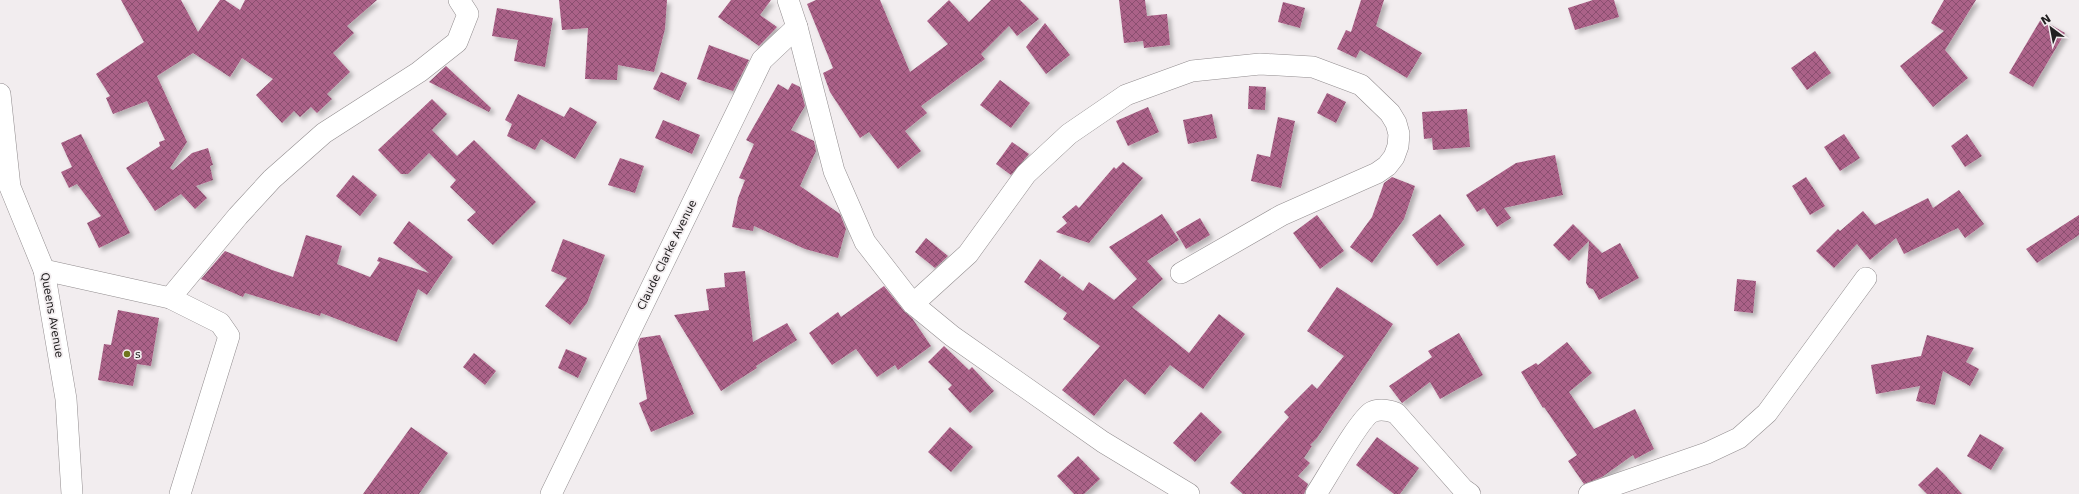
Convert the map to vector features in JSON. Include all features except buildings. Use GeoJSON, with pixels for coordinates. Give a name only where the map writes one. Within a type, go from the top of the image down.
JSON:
{"type":"FeatureCollection","features":[{"type":"Feature","properties":{"kind":"street"},"geometry":{"type":"LineString","coordinates":[[170,298],[238,216],[272,179],[324,133],[419,72],[457,42],[468,14],[459,0]]}},
{"type":"Feature","properties":{"kind":"street"},"geometry":{"type":"LineString","coordinates":[[788,0],[797,27],[834,171],[865,242],[913,304],[952,336],[1103,442],[1189,494]]}},
{"type":"Feature","properties":{"kind":"street","name":"Claude Clarke Avenue"},"geometry":{"type":"LineString","coordinates":[[551,494],[762,60],[797,27]]}},
{"type":"Feature","properties":{"kind":"street"},"geometry":{"type":"LineString","coordinates":[[913,304],[976,245],[991,221],[1026,174],[1069,134],[1126,95],[1192,71],[1260,64],[1313,67],[1361,85],[1390,113],[1396,123],[1399,140],[1394,157],[1387,166],[1377,173],[1282,215],[1181,273]]}},
{"type":"Feature","properties":{"kind":"street","name":"Queens Avenue"},"geometry":{"type":"LineString","coordinates":[[0,94],[10,187],[44,270],[66,399],[72,494]]}},
{"type":"Feature","properties":{"kind":"street"},"geometry":{"type":"LineString","coordinates":[[44,270],[170,298],[220,323],[229,336],[180,494]]}},
{"type":"Feature","properties":{"kind":"street"},"geometry":{"type":"LineString","coordinates":[[1589,494],[1707,453],[1738,438],[1767,413],[1866,278]]}},
{"type":"Feature","properties":{"kind":"street"},"geometry":{"type":"LineString","coordinates":[[1316,494],[1366,417],[1380,410],[1388,410],[1396,413],[1463,489],[1470,494]]}},
{"type":"Feature","properties":{"kind":"place","name":"s"},"geometry":{"type":"Point","coordinates":[127,354]}}]}
